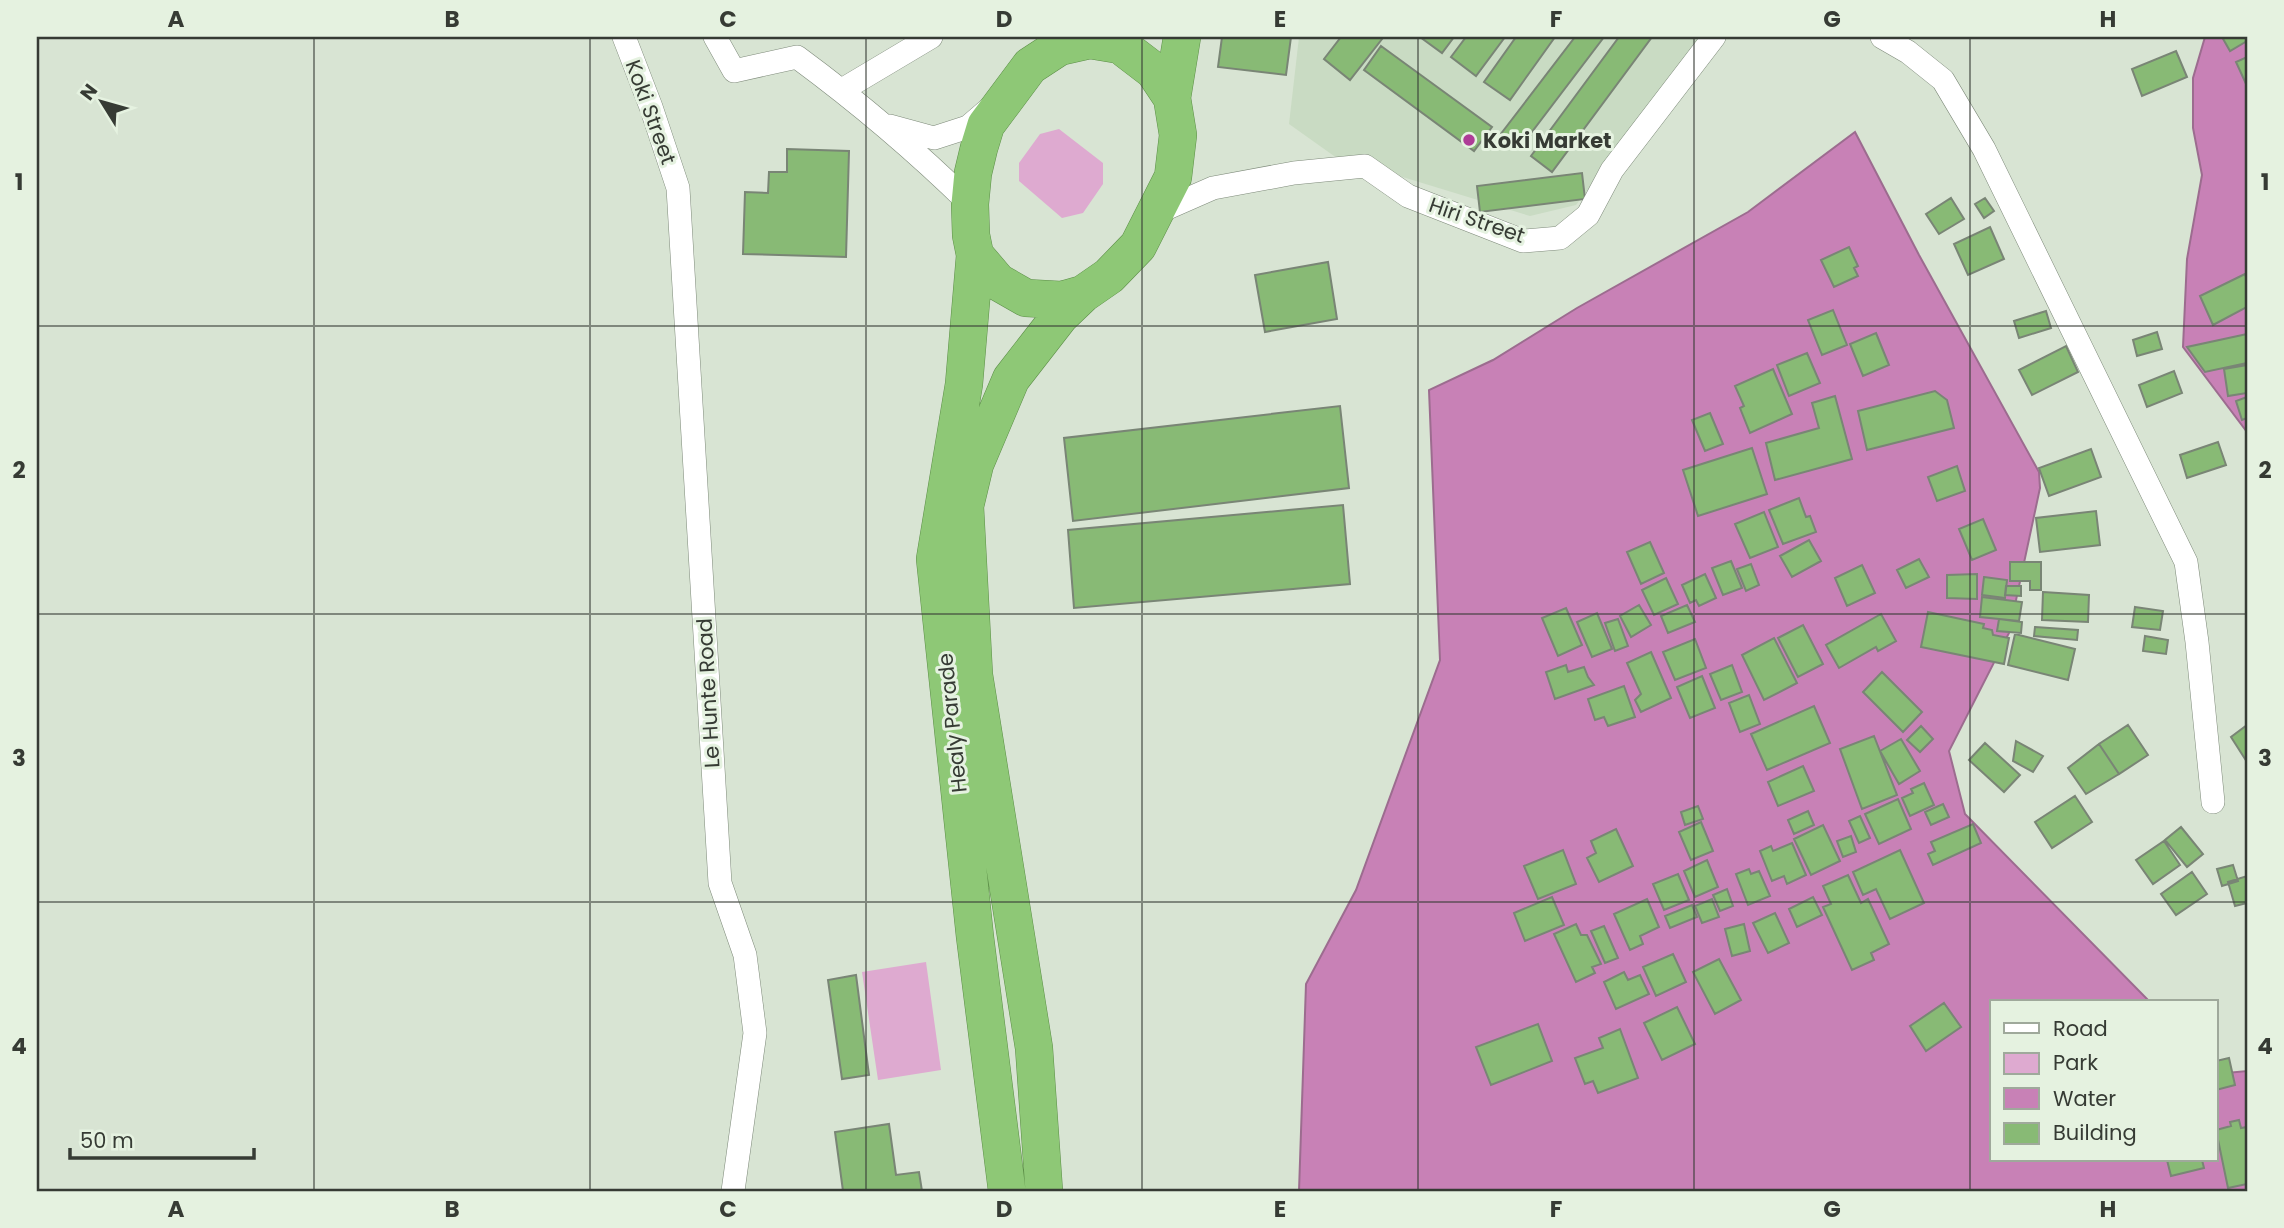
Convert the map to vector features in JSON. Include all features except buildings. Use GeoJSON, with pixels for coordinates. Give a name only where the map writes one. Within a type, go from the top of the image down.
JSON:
{"type":"FeatureCollection","features":[{"type":"Feature","properties":{"kind":"highway"},"geometry":{"type":"LineString","coordinates":[[1172,98],[1153,71],[1120,45],[1090,40],[1063,42],[1030,66],[986,125],[973,173],[970,204],[975,255],[998,282],[1026,298],[1062,300],[1083,294],[1109,276],[1138,246],[1172,177],[1178,135],[1172,98],[1182,37]]}},
{"type":"Feature","properties":{"kind":"highway","name":"Healy Parade"},"geometry":{"type":"LineString","coordinates":[[975,255],[964,384],[935,559],[975,937],[1007,1191]]}},
{"type":"Feature","properties":{"kind":"highway","name":"Healy Parade"},"geometry":{"type":"LineString","coordinates":[[1044,1191],[1034,1048],[974,675],[965,506],[975,464],[1011,379],[1060,316],[1083,294]]}},
{"type":"Feature","properties":{"kind":"street","name":"Koki Street"},"geometry":{"type":"LineString","coordinates":[[624,37],[678,188]]}},
{"type":"Feature","properties":{"kind":"street"},"geometry":{"type":"LineString","coordinates":[[715,37],[734,71],[797,57],[842,90],[920,155],[970,204]]}},
{"type":"Feature","properties":{"kind":"street"},"geometry":{"type":"LineString","coordinates":[[842,90],[931,37]]}},
{"type":"Feature","properties":{"kind":"street","name":"Hiri Street"},"geometry":{"type":"LineString","coordinates":[[1156,213],[1213,188],[1294,173],[1365,166],[1408,195],[1523,241],[1560,237],[1588,215],[1612,170],[1714,37]]}},
{"type":"Feature","properties":{"kind":"street"},"geometry":{"type":"LineString","coordinates":[[1882,37],[1908,52],[1943,79],[1984,149],[2186,562],[2213,802]]}},
{"type":"Feature","properties":{"kind":"street"},"geometry":{"type":"LineString","coordinates":[[880,122],[934,138],[968,127],[1007,95]]}},
{"type":"Feature","properties":{"kind":"street","name":"Le Hunte Road"},"geometry":{"type":"LineString","coordinates":[[678,188],[720,883],[745,956],[755,1033],[733,1191]]}},
{"type":"Feature","properties":{"kind":"shaded area","name":"Koki Market"},"geometry":{"type":"Polygon","coordinates":[[[1299,37],[1705,37],[1576,205],[1530,216],[1334,156],[1289,124],[1299,37]]]}},
{"type":"Feature","properties":{"kind":"green space"},"geometry":{"type":"Polygon","coordinates":[[[1059,129],[1103,163],[1103,184],[1083,213],[1062,218],[1019,181],[1019,163],[1040,134],[1059,129]]]}},
{"type":"Feature","properties":{"kind":"green space"},"geometry":{"type":"Polygon","coordinates":[[[926,962],[941,1070],[878,1080],[862,972],[926,962]]]}},
{"type":"Feature","properties":{"kind":"water"},"geometry":{"type":"Polygon","coordinates":[[[2205,37],[2247,37],[2247,432],[2183,347],[2187,259],[2202,175],[2193,128],[2193,78],[2205,37]]]}},
{"type":"Feature","properties":{"kind":"water"},"geometry":{"type":"Polygon","coordinates":[[[1855,132],[1919,255],[2039,472],[2040,488],[2009,633],[1949,751],[1965,814],[2148,1000],[1990,1000],[1990,1162],[2218,1162],[2218,1074],[2247,1071],[2247,1191],[1299,1191],[1306,984],[1356,890],[1440,660],[1429,390],[1493,360],[1577,308],[1748,212],[1855,132]]]}},
{"type":"Feature","properties":{"kind":"place","name":"Koki Market"},"geometry":{"type":"Point","coordinates":[1469,140]}}]}
